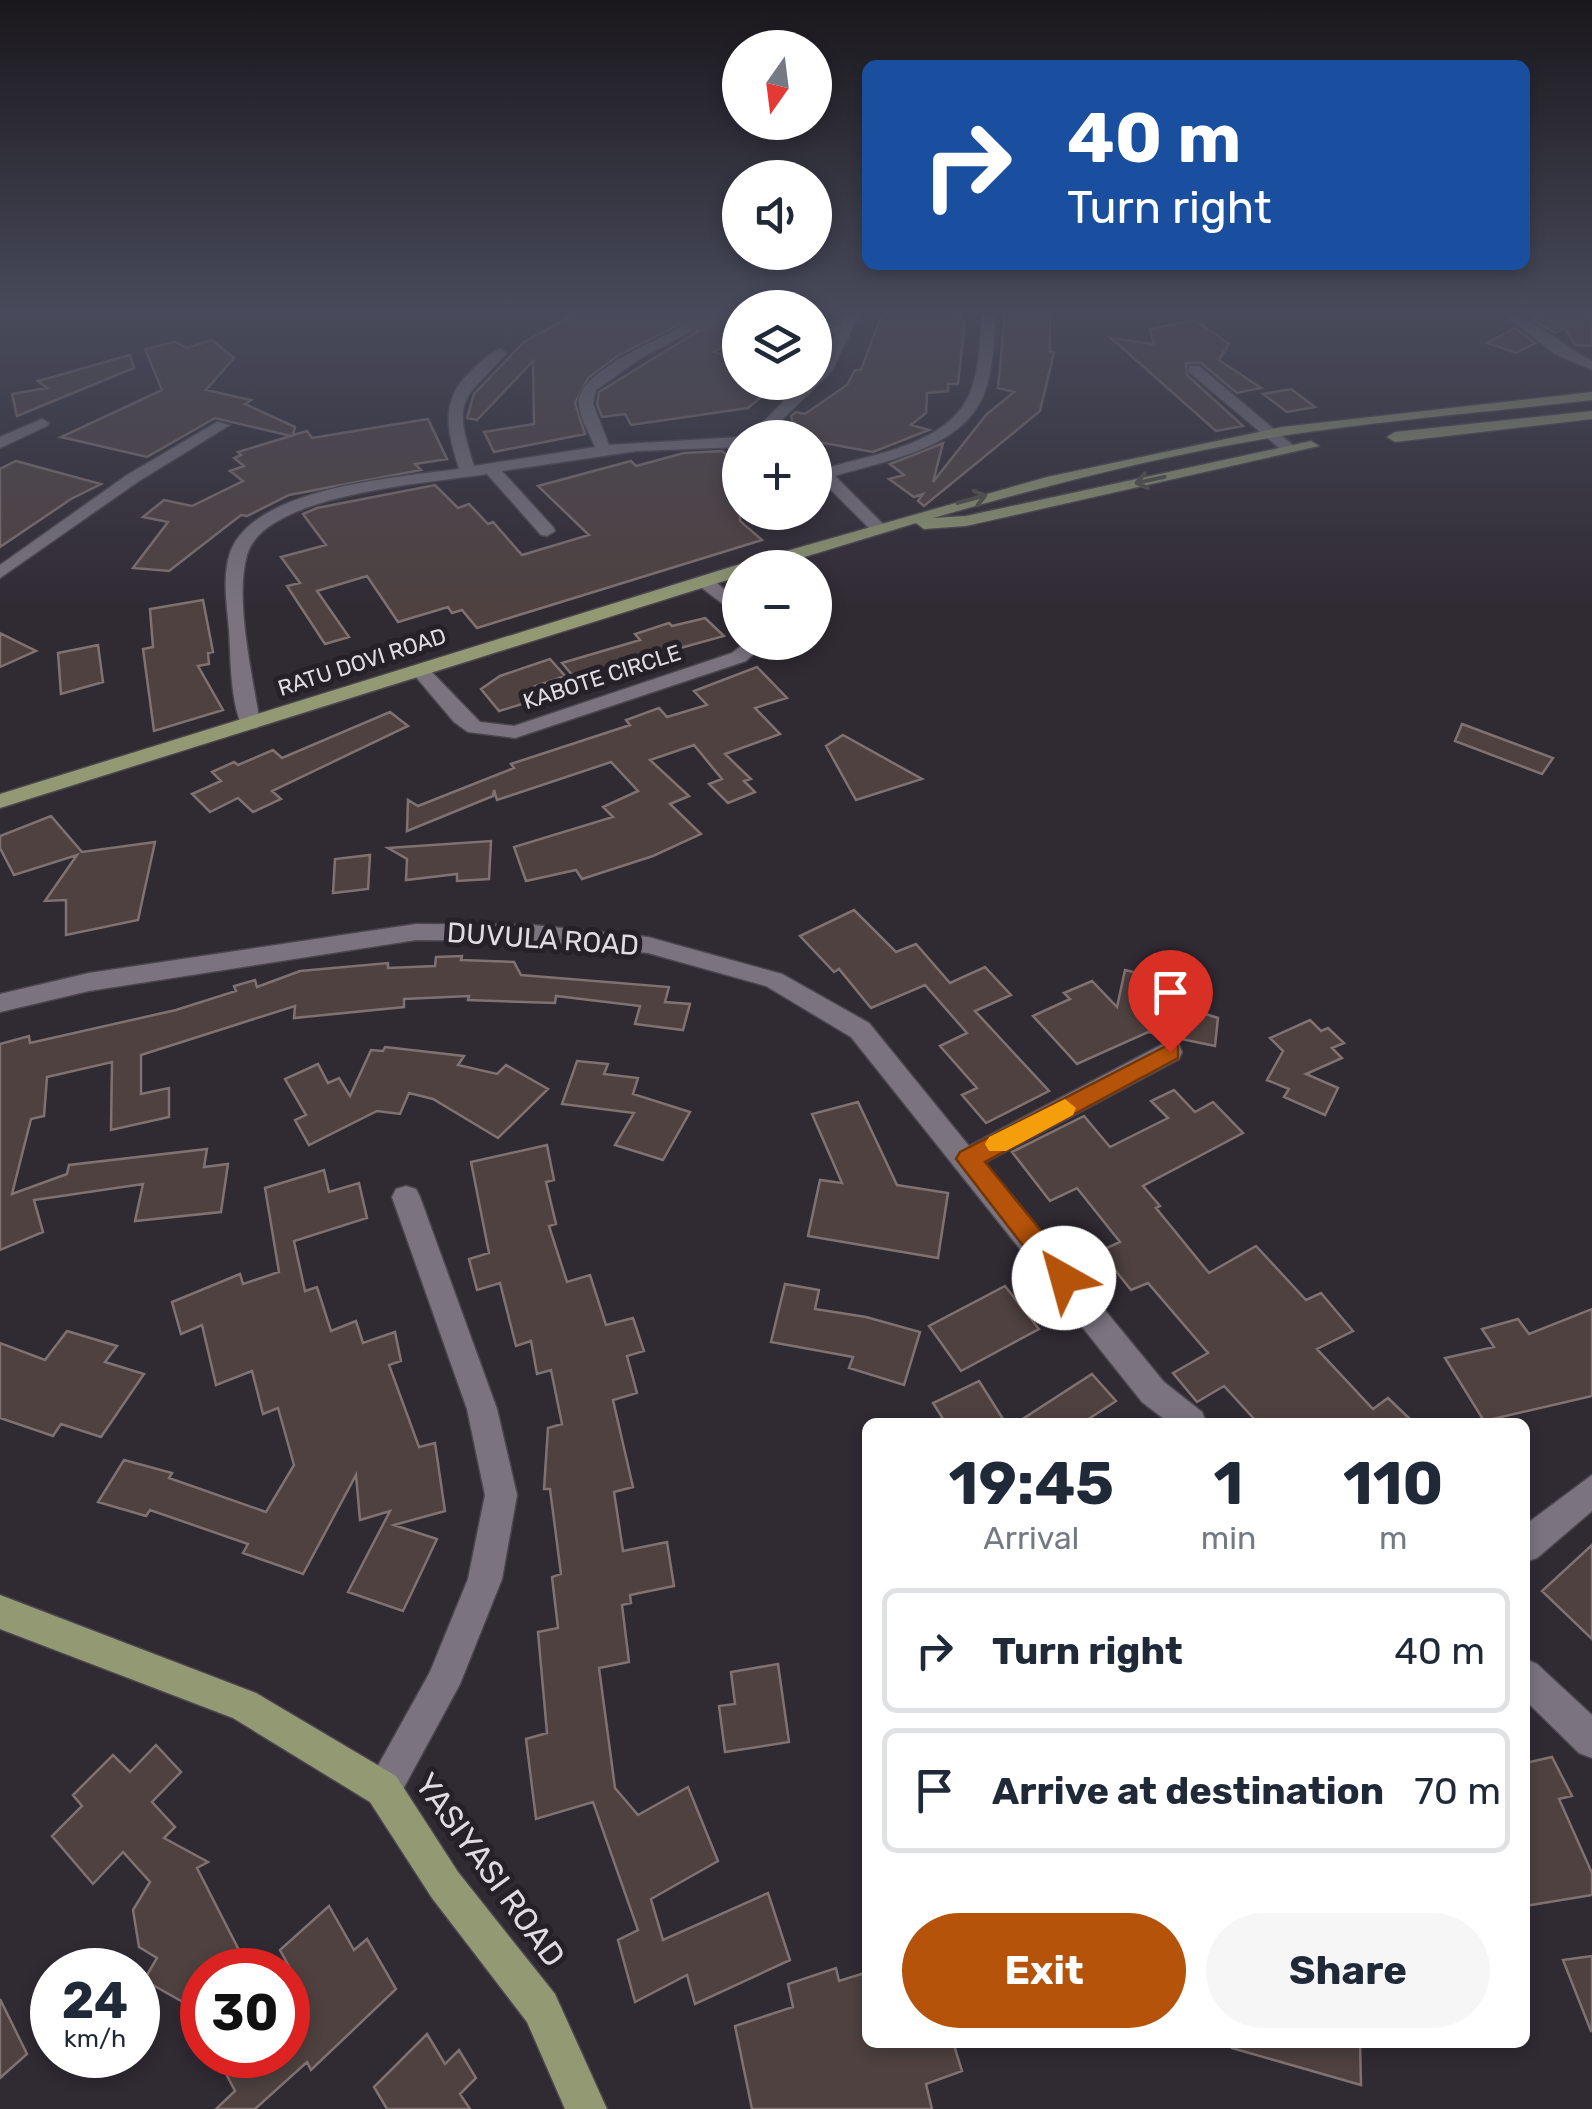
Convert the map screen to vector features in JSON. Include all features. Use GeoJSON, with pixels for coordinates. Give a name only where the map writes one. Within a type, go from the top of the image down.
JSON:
{"type":"FeatureCollection","features":[{"type":"Feature","properties":{"kind":"main road"},"geometry":{"type":"LineString","coordinates":[[807,550],[1034,484],[1272,435],[1457,412]]}},
{"type":"Feature","properties":{"kind":"main road"},"geometry":{"type":"LineString","coordinates":[[1386,438],[1592,415]]}},
{"type":"Feature","properties":{"kind":"main road"},"geometry":{"type":"LineString","coordinates":[[879,528],[966,521],[1289,449],[1327,444]]}},
{"type":"Feature","properties":{"kind":"main road","name":"RATU DOVI ROAD"},"geometry":{"type":"LineString","coordinates":[[0,801],[722,576]]}},
{"type":"Feature","properties":{"kind":"main road","name":"YASIYASI ROAD"},"geometry":{"type":"LineString","coordinates":[[0,1612],[244,1705],[383,1789],[445,1886],[541,2008],[586,2109]]}},
{"type":"Feature","properties":{"kind":"street"},"geometry":{"type":"LineString","coordinates":[[453,412],[453,431],[468,472]]}},
{"type":"Feature","properties":{"kind":"street"},"geometry":{"type":"LineString","coordinates":[[589,412],[603,449]]}},
{"type":"Feature","properties":{"kind":"street"},"geometry":{"type":"LineString","coordinates":[[832,466],[933,436],[966,412]]}},
{"type":"Feature","properties":{"kind":"street"},"geometry":{"type":"LineString","coordinates":[[1245,412],[1289,449]]}},
{"type":"Feature","properties":{"kind":"street"},"geometry":{"type":"LineString","coordinates":[[0,443],[42,422]]}},
{"type":"Feature","properties":{"kind":"street"},"geometry":{"type":"LineString","coordinates":[[0,574],[133,478],[222,425]]}},
{"type":"Feature","properties":{"kind":"street"},"geometry":{"type":"LineString","coordinates":[[250,724],[233,585],[238,552],[250,535],[275,516],[374,487],[603,449],[652,442],[722,442]]}},
{"type":"Feature","properties":{"kind":"street"},"geometry":{"type":"LineString","coordinates":[[490,468],[547,531]]}},
{"type":"Feature","properties":{"kind":"street"},"geometry":{"type":"LineString","coordinates":[[832,479],[879,528]]}},
{"type":"Feature","properties":{"kind":"street"},"geometry":{"type":"LineString","coordinates":[[704,581],[722,596]]}},
{"type":"Feature","properties":{"kind":"street","name":"KABOTE CIRCLE"},"geometry":{"type":"LineString","coordinates":[[419,670],[461,718],[475,728],[515,732],[730,660]]}},
{"type":"Feature","properties":{"kind":"street","name":"DUVULA ROAD"},"geometry":{"type":"LineString","coordinates":[[0,1004],[108,979],[416,932],[533,932],[648,945],[774,980],[860,1030],[968,1159],[1152,1392],[1185,1418]]}},
{"type":"Feature","properties":{"kind":"street"},"geometry":{"type":"LineString","coordinates":[[968,1159],[1170,1052]]}},
{"type":"Feature","properties":{"kind":"street"},"geometry":{"type":"LineString","coordinates":[[383,1789],[444,1684],[484,1579],[501,1495],[482,1409],[406,1197]]}},
{"type":"Feature","properties":{"kind":"street"},"geometry":{"type":"LineString","coordinates":[[1530,1542],[1592,1491]]}},
{"type":"Feature","properties":{"kind":"street"},"geometry":{"type":"LineString","coordinates":[[1530,1681],[1592,1740]]}},
{"type":"Feature","properties":{"kind":"building"},"geometry":{"type":"Polygon","coordinates":[[[114,412],[263,412],[295,427],[293,435],[307,431],[312,438],[428,419],[447,459],[415,464],[421,470],[289,495],[247,516],[241,515],[169,571],[133,568],[168,522],[143,517],[164,500],[192,506],[243,481],[230,471],[244,466],[234,458],[241,455],[238,452],[291,436],[215,418],[147,457],[61,437],[114,412]]]}},
{"type":"Feature","properties":{"kind":"building"},"geometry":{"type":"Polygon","coordinates":[[[469,412],[484,412],[477,420],[467,418],[469,412]]]}},
{"type":"Feature","properties":{"kind":"building"},"geometry":{"type":"Polygon","coordinates":[[[534,412],[578,412],[585,434],[494,452],[484,432],[534,424],[534,412]]]}},
{"type":"Feature","properties":{"kind":"building"},"geometry":{"type":"Polygon","coordinates":[[[600,412],[718,412],[631,425],[625,414],[602,417],[600,412]]]}},
{"type":"Feature","properties":{"kind":"building"},"geometry":{"type":"Polygon","coordinates":[[[798,412],[926,412],[911,425],[929,430],[873,452],[832,445],[832,420],[792,420],[791,416],[798,412]]]}},
{"type":"Feature","properties":{"kind":"building"},"geometry":{"type":"Polygon","coordinates":[[[1038,412],[924,506],[918,501],[923,494],[914,497],[889,479],[904,475],[890,464],[943,443],[933,482],[986,415],[1038,412]]]}},
{"type":"Feature","properties":{"kind":"building"},"geometry":{"type":"Polygon","coordinates":[[[1195,412],[1228,412],[1243,426],[1216,431],[1195,412]]]}},
{"type":"Feature","properties":{"kind":"building"},"geometry":{"type":"Polygon","coordinates":[[[722,451],[722,530],[750,530],[762,540],[477,628],[462,610],[452,613],[448,607],[398,622],[367,576],[317,591],[349,637],[325,644],[287,586],[300,583],[281,557],[326,545],[303,514],[317,508],[435,485],[458,508],[469,504],[488,524],[493,522],[522,555],[589,535],[538,486],[631,461],[636,466],[684,453],[722,451]]]}},
{"type":"Feature","properties":{"kind":"building"},"geometry":{"type":"Polygon","coordinates":[[[16,461],[101,484],[71,499],[0,547],[0,469],[16,461]]]}},
{"type":"Feature","properties":{"kind":"building"},"geometry":{"type":"Polygon","coordinates":[[[203,600],[213,652],[208,653],[209,664],[198,666],[223,710],[154,731],[143,649],[153,647],[150,609],[203,600]]]}},
{"type":"Feature","properties":{"kind":"building"},"geometry":{"type":"Polygon","coordinates":[[[705,618],[722,637],[648,657],[653,662],[601,683],[594,676],[578,682],[562,663],[640,640],[635,634],[669,623],[672,626],[705,618]]]}},
{"type":"Feature","properties":{"kind":"building"},"geometry":{"type":"Polygon","coordinates":[[[0,633],[36,651],[0,667],[0,633]]]}},
{"type":"Feature","properties":{"kind":"building"},"geometry":{"type":"Polygon","coordinates":[[[98,645],[103,682],[61,694],[58,653],[98,645]]]}},
{"type":"Feature","properties":{"kind":"building"},"geometry":{"type":"Polygon","coordinates":[[[550,659],[565,676],[530,688],[539,699],[499,711],[481,689],[500,676],[550,659]]]}},
{"type":"Feature","properties":{"kind":"building"},"geometry":{"type":"Polygon","coordinates":[[[757,667],[787,698],[755,708],[780,734],[725,754],[751,779],[744,781],[755,792],[728,803],[709,784],[722,779],[694,745],[650,760],[689,796],[670,804],[701,834],[653,856],[582,879],[576,870],[526,881],[514,847],[613,817],[603,807],[638,791],[611,762],[497,800],[494,790],[493,796],[407,831],[408,800],[418,806],[514,768],[511,764],[630,725],[626,720],[659,708],[667,717],[707,705],[694,691],[757,667]]]}},
{"type":"Feature","properties":{"kind":"building"},"geometry":{"type":"Polygon","coordinates":[[[390,712],[408,726],[272,791],[281,799],[253,812],[238,798],[210,812],[192,794],[221,781],[212,772],[234,762],[238,765],[273,750],[282,758],[390,712]]]}},
{"type":"Feature","properties":{"kind":"building"},"geometry":{"type":"Polygon","coordinates":[[[1462,724],[1553,758],[1542,774],[1455,741],[1462,724]]]}},
{"type":"Feature","properties":{"kind":"building"},"geometry":{"type":"Polygon","coordinates":[[[843,735],[922,779],[856,800],[826,746],[843,735]]]}},
{"type":"Feature","properties":{"kind":"building"},"geometry":{"type":"Polygon","coordinates":[[[51,816],[82,852],[155,842],[138,920],[66,935],[66,900],[45,901],[77,855],[14,875],[0,848],[0,836],[51,816]]]}},
{"type":"Feature","properties":{"kind":"building"},"geometry":{"type":"Polygon","coordinates":[[[491,841],[489,879],[457,881],[457,874],[406,880],[407,859],[388,848],[491,841]]]}},
{"type":"Feature","properties":{"kind":"building"},"geometry":{"type":"Polygon","coordinates":[[[370,855],[368,889],[333,893],[335,859],[370,855]]]}},
{"type":"Feature","properties":{"kind":"building"},"geometry":{"type":"Polygon","coordinates":[[[854,910],[896,952],[916,944],[950,983],[985,967],[1011,995],[975,1011],[1049,1091],[986,1123],[962,1095],[977,1088],[940,1046],[967,1033],[925,985],[871,1008],[839,969],[834,972],[800,936],[854,910]]]}},
{"type":"Feature","properties":{"kind":"building"},"geometry":{"type":"Polygon","coordinates":[[[462,956],[461,960],[514,962],[521,975],[669,987],[665,1002],[690,1004],[683,1030],[635,1024],[640,1006],[556,996],[555,1003],[468,1000],[469,996],[404,999],[404,1007],[294,1018],[295,1006],[141,1055],[141,1094],[169,1088],[169,1117],[111,1130],[112,1062],[47,1077],[44,1116],[31,1119],[12,1194],[67,1174],[69,1165],[207,1149],[204,1167],[228,1164],[221,1212],[135,1221],[143,1184],[34,1200],[43,1232],[0,1250],[0,1044],[29,1036],[30,1043],[176,1010],[236,991],[234,986],[255,980],[257,987],[300,971],[388,963],[388,968],[435,966],[436,957],[462,956]]]}},
{"type":"Feature","properties":{"kind":"building"},"geometry":{"type":"Polygon","coordinates":[[[1149,961],[1181,968],[1174,1004],[1218,1018],[1215,1046],[1148,1032],[1077,1064],[1033,1016],[1070,999],[1064,993],[1092,981],[1117,1007],[1125,970],[1146,975],[1149,961]]]}},
{"type":"Feature","properties":{"kind":"building"},"geometry":{"type":"Polygon","coordinates":[[[1310,1020],[1321,1031],[1328,1028],[1344,1043],[1332,1048],[1342,1058],[1306,1074],[1338,1088],[1325,1115],[1284,1097],[1289,1089],[1267,1080],[1283,1051],[1270,1038],[1310,1020]]]}},
{"type":"Feature","properties":{"kind":"building"},"geometry":{"type":"Polygon","coordinates":[[[385,1047],[464,1056],[458,1065],[497,1074],[506,1065],[548,1089],[498,1138],[433,1099],[409,1093],[400,1114],[377,1111],[309,1145],[295,1120],[306,1115],[285,1079],[318,1064],[328,1083],[339,1078],[350,1096],[371,1050],[383,1051],[385,1047]]]}},
{"type":"Feature","properties":{"kind":"building"},"geometry":{"type":"Polygon","coordinates":[[[577,1061],[608,1064],[604,1074],[638,1078],[633,1094],[690,1112],[663,1160],[615,1145],[634,1113],[562,1104],[577,1061]]]}},
{"type":"Feature","properties":{"kind":"building"},"geometry":{"type":"Polygon","coordinates":[[[1174,1090],[1195,1112],[1213,1102],[1243,1133],[1143,1186],[1160,1206],[1156,1208],[1209,1273],[1256,1246],[1306,1300],[1321,1293],[1353,1331],[1317,1349],[1373,1409],[1388,1398],[1409,1418],[1253,1418],[1224,1386],[1197,1402],[1173,1373],[1208,1353],[1148,1283],[1131,1290],[1100,1251],[1120,1242],[1077,1188],[1050,1201],[1012,1152],[1084,1116],[1110,1147],[1168,1118],[1151,1101],[1174,1090]]]}},
{"type":"Feature","properties":{"kind":"building"},"geometry":{"type":"Polygon","coordinates":[[[858,1102],[897,1185],[948,1193],[938,1258],[808,1236],[820,1180],[842,1183],[812,1114],[858,1102]]]}},
{"type":"Feature","properties":{"kind":"building"},"geometry":{"type":"Polygon","coordinates":[[[547,1145],[554,1180],[546,1182],[556,1224],[549,1226],[567,1282],[590,1275],[606,1325],[633,1318],[644,1351],[627,1356],[637,1393],[613,1400],[633,1487],[614,1492],[623,1551],[667,1542],[674,1586],[630,1595],[631,1603],[622,1605],[629,1662],[599,1668],[615,1788],[638,1815],[688,1787],[718,1861],[651,1899],[663,1940],[768,1893],[790,1960],[695,2004],[687,1975],[635,2002],[618,1940],[638,1930],[593,1802],[536,1819],[526,1739],[547,1733],[538,1632],[558,1628],[552,1577],[561,1574],[550,1489],[544,1489],[548,1428],[562,1424],[551,1370],[537,1374],[531,1341],[516,1346],[500,1283],[477,1290],[469,1259],[489,1253],[471,1162],[547,1145]]]}},
{"type":"Feature","properties":{"kind":"building"},"geometry":{"type":"Polygon","coordinates":[[[324,1170],[329,1192],[359,1183],[367,1218],[294,1241],[305,1291],[317,1287],[331,1331],[356,1321],[363,1343],[395,1332],[401,1361],[389,1365],[419,1447],[435,1443],[445,1511],[394,1525],[437,1539],[403,1611],[348,1592],[390,1511],[360,1520],[356,1475],[303,1574],[243,1553],[248,1544],[150,1510],[146,1516],[98,1502],[124,1460],[172,1473],[169,1478],[266,1512],[294,1465],[278,1408],[263,1414],[252,1371],[216,1385],[202,1325],[181,1334],[172,1302],[240,1274],[243,1284],[279,1272],[265,1188],[324,1170]]]}},
{"type":"Feature","properties":{"kind":"building"},"geometry":{"type":"Polygon","coordinates":[[[785,1284],[819,1290],[815,1309],[866,1317],[920,1332],[904,1385],[849,1368],[853,1357],[771,1342],[785,1284]]]}},
{"type":"Feature","properties":{"kind":"building"},"geometry":{"type":"Polygon","coordinates":[[[1005,1286],[1039,1329],[961,1371],[929,1326],[1005,1286]]]}},
{"type":"Feature","properties":{"kind":"building"},"geometry":{"type":"Polygon","coordinates":[[[1592,1309],[1592,1396],[1482,1418],[1445,1358],[1494,1347],[1482,1329],[1518,1319],[1529,1334],[1592,1309]]]}},
{"type":"Feature","properties":{"kind":"building"},"geometry":{"type":"Polygon","coordinates":[[[67,1331],[117,1346],[105,1362],[144,1374],[101,1437],[61,1424],[53,1436],[0,1418],[0,1343],[45,1360],[67,1331]]]}},
{"type":"Feature","properties":{"kind":"building"},"geometry":{"type":"Polygon","coordinates":[[[1092,1374],[1116,1401],[1090,1418],[1024,1418],[1092,1374]]]}},
{"type":"Feature","properties":{"kind":"building"},"geometry":{"type":"Polygon","coordinates":[[[979,1381],[1002,1418],[942,1418],[933,1403],[979,1381]]]}},
{"type":"Feature","properties":{"kind":"building"},"geometry":{"type":"Polygon","coordinates":[[[1592,1545],[1592,1639],[1542,1591],[1592,1545]]]}},
{"type":"Feature","properties":{"kind":"building"},"geometry":{"type":"Polygon","coordinates":[[[778,1664],[789,1742],[725,1752],[719,1706],[735,1704],[731,1672],[778,1664]]]}},
{"type":"Feature","properties":{"kind":"building"},"geometry":{"type":"Polygon","coordinates":[[[156,1745],[181,1772],[152,1802],[175,1827],[164,1838],[208,1862],[197,1868],[238,1948],[180,1948],[180,2000],[160,1989],[160,1948],[139,1947],[133,1910],[150,1882],[123,1852],[93,1884],[52,1836],[82,1806],[73,1795],[113,1755],[130,1772],[156,1745]]]}},
{"type":"Feature","properties":{"kind":"building"},"geometry":{"type":"Polygon","coordinates":[[[1552,1757],[1572,1796],[1559,1799],[1592,1873],[1592,1895],[1530,1905],[1530,1762],[1552,1757]]]}},
{"type":"Feature","properties":{"kind":"building"},"geometry":{"type":"Polygon","coordinates":[[[329,1906],[354,1950],[367,1939],[396,1989],[311,2070],[310,1948],[282,1948],[329,1906]]]}},
{"type":"Feature","properties":{"kind":"building"},"geometry":{"type":"Polygon","coordinates":[[[1592,1956],[1592,2031],[1591,2031],[1563,1960],[1592,1956]]]}},
{"type":"Feature","properties":{"kind":"building"},"geometry":{"type":"Polygon","coordinates":[[[836,1968],[839,1981],[862,1974],[862,2048],[955,2048],[962,2071],[926,2084],[932,2109],[752,2109],[735,2026],[793,2007],[788,1984],[836,1968]]]}},
{"type":"Feature","properties":{"kind":"building"},"geometry":{"type":"Polygon","coordinates":[[[0,1999],[27,2054],[0,2078],[0,1999]]]}},
{"type":"Feature","properties":{"kind":"building"},"geometry":{"type":"Polygon","coordinates":[[[427,2034],[445,2064],[459,2050],[476,2078],[460,2094],[470,2109],[387,2109],[374,2087],[427,2034]]]}},
{"type":"Feature","properties":{"kind":"building"},"geometry":{"type":"Polygon","coordinates":[[[1232,2048],[1360,2048],[1361,2085],[1232,2048]]]}},
{"type":"Feature","properties":{"kind":"building"},"geometry":{"type":"Polygon","coordinates":[[[228,2078],[289,2078],[255,2109],[216,2109],[235,2091],[228,2078]]]}},
{"type":"Feature","properties":{"kind":"slow traffic"},"geometry":{"type":"LineString","coordinates":[[997,1144],[1065,1108]]}},
{"type":"Feature","properties":{"kind":"route"},"geometry":{"type":"LineString","coordinates":[[1064,1278],[968,1159],[1170,1052]]}}]}
